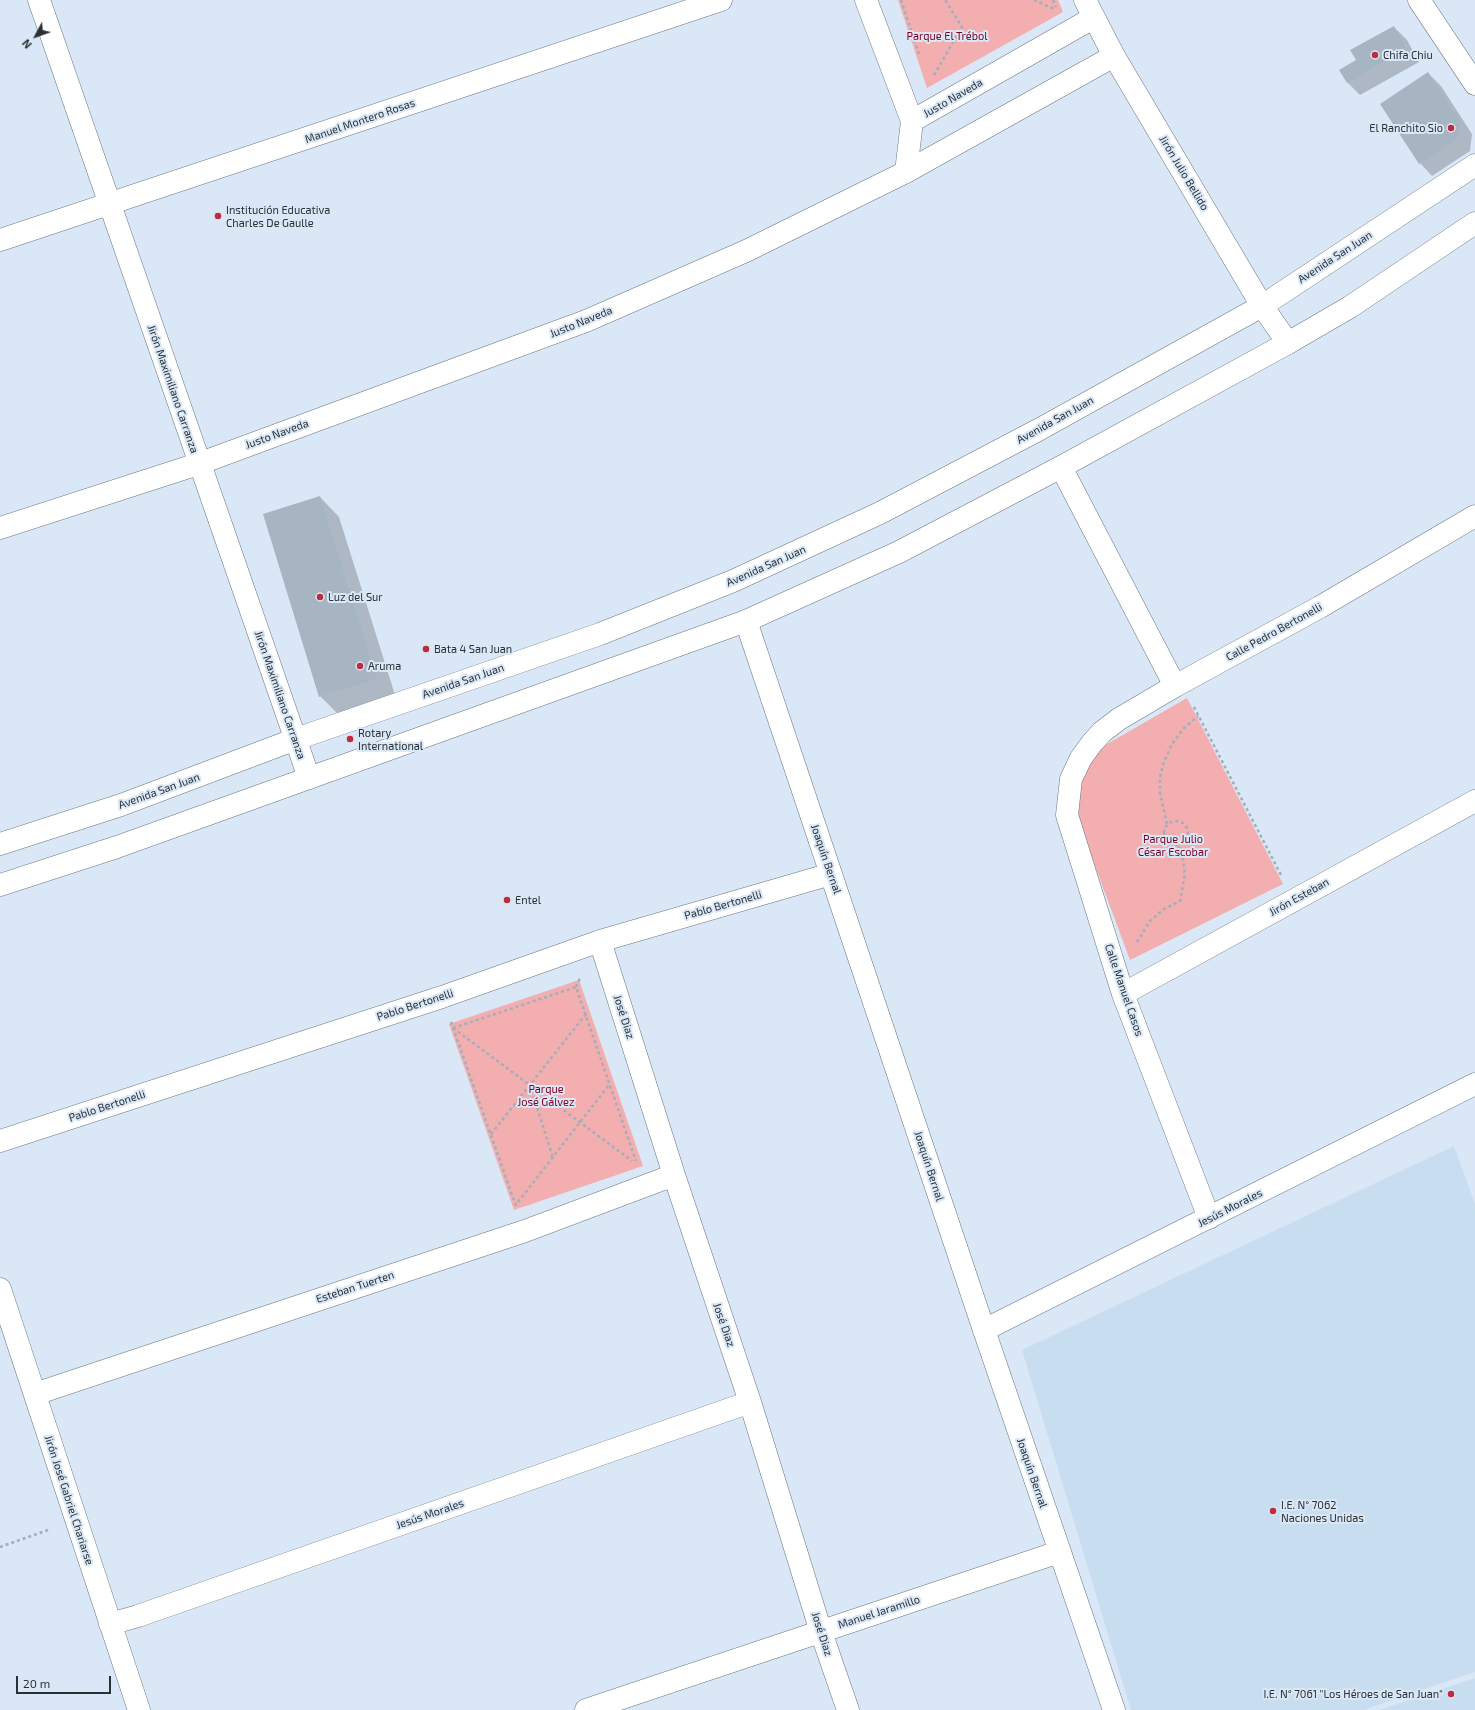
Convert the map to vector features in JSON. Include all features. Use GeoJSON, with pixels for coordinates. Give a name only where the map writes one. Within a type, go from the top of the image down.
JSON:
{"type":"FeatureCollection","features":[{"type":"Feature","properties":{"kind":"street","name":"Jirón Maximiliano Carranza"},"geometry":{"type":"LineString","coordinates":[[39,0],[198,464],[309,778]]}},
{"type":"Feature","properties":{"kind":"street","name":"Manuel Montero Rosas"},"geometry":{"type":"LineString","coordinates":[[0,240],[721,0]]}},
{"type":"Feature","properties":{"kind":"street"},"geometry":{"type":"LineString","coordinates":[[866,0],[912,121]]}},
{"type":"Feature","properties":{"kind":"street"},"geometry":{"type":"LineString","coordinates":[[1419,0],[1475,84]]}},
{"type":"Feature","properties":{"kind":"street","name":"Justo Naveda"},"geometry":{"type":"LineString","coordinates":[[0,528],[198,464],[586,321],[746,251],[906,172],[912,121],[1089,9]]}},
{"type":"Feature","properties":{"kind":"street","name":"Jirón Julio Bellido"},"geometry":{"type":"LineString","coordinates":[[1089,9],[1114,56],[1262,306],[1288,343]]}},
{"type":"Feature","properties":{"kind":"street"},"geometry":{"type":"LineString","coordinates":[[906,172],[1114,56]]}},
{"type":"Feature","properties":{"kind":"street","name":"Avenida San Juan"},"geometry":{"type":"LineString","coordinates":[[0,844],[121,805],[296,740],[600,634],[733,581],[880,513],[1040,429],[1262,306],[1475,166]]}},
{"type":"Feature","properties":{"kind":"street"},"geometry":{"type":"LineString","coordinates":[[0,885],[117,847],[746,621],[899,552],[1061,467],[1288,343],[1350,307],[1475,223]]}},
{"type":"Feature","properties":{"kind":"street"},"geometry":{"type":"LineString","coordinates":[[1061,467],[1178,684]]}},
{"type":"Feature","properties":{"kind":"street","name":"Calle Pedro Bertonelli"},"geometry":{"type":"LineString","coordinates":[[1081,758],[1102,732],[1119,719],[1178,684],[1320,607],[1475,516]]}},
{"type":"Feature","properties":{"kind":"street","name":"Joaquín Bernal"},"geometry":{"type":"LineString","coordinates":[[746,621],[1059,1552],[1114,1710]]}},
{"type":"Feature","properties":{"kind":"street","name":"Calle Manuel Casos"},"geometry":{"type":"LineString","coordinates":[[1081,758],[1071,779],[1067,814],[1124,994],[1209,1218]]}},
{"type":"Feature","properties":{"kind":"street","name":"Jirón Esteban"},"geometry":{"type":"LineString","coordinates":[[1124,994],[1475,801]]}},
{"type":"Feature","properties":{"kind":"street","name":"Pablo Bertonelli"},"geometry":{"type":"LineString","coordinates":[[0,1142],[442,997],[600,941],[832,874]]}},
{"type":"Feature","properties":{"kind":"street","name":"José Diaz"},"geometry":{"type":"LineString","coordinates":[[600,941],[674,1175],[750,1402],[821,1632],[848,1710]]}},
{"type":"Feature","properties":{"kind":"street","name":"Jesús Morales"},"geometry":{"type":"LineString","coordinates":[[984,1330],[1474,1089]]}},
{"type":"Feature","properties":{"kind":"street","name":"Esteban Tuerten"},"geometry":{"type":"LineString","coordinates":[[35,1394],[525,1231],[674,1175]]}},
{"type":"Feature","properties":{"kind":"street","name":"Jirón José Gabriel Chariarse"},"geometry":{"type":"LineString","coordinates":[[0,1289],[139,1710]]}},
{"type":"Feature","properties":{"kind":"street","name":"Jesús Morales"},"geometry":{"type":"LineString","coordinates":[[110,1624],[138,1616],[750,1402]]}},
{"type":"Feature","properties":{"kind":"street","name":"Manuel Jaramillo"},"geometry":{"type":"LineString","coordinates":[[591,1709],[1059,1552]]}},
{"type":"Feature","properties":{"kind":"path"},"geometry":{"type":"LineString","coordinates":[[901,0],[920,57]]}},
{"type":"Feature","properties":{"kind":"path"},"geometry":{"type":"LineString","coordinates":[[932,79],[962,28],[945,0]]}},
{"type":"Feature","properties":{"kind":"path"},"geometry":{"type":"LineString","coordinates":[[1178,684],[1198,716],[1294,900]]}},
{"type":"Feature","properties":{"kind":"path"},"geometry":{"type":"LineString","coordinates":[[1167,824],[1174,821],[1181,822],[1187,827],[1188,834],[1185,841],[1178,844],[1171,844],[1165,838],[1164,831],[1167,824],[1160,793],[1160,777],[1164,762],[1172,744],[1184,728],[1198,716]]}},
{"type":"Feature","properties":{"kind":"path"},"geometry":{"type":"LineString","coordinates":[[1136,943],[1150,921],[1164,909],[1180,901],[1185,874],[1183,859],[1178,844]]}},
{"type":"Feature","properties":{"kind":"path"},"geometry":{"type":"LineString","coordinates":[[576,987],[637,1164],[580,1122],[453,1028],[576,987]]}},
{"type":"Feature","properties":{"kind":"path"},"geometry":{"type":"LineString","coordinates":[[442,997],[525,1231]]}},
{"type":"Feature","properties":{"kind":"path"},"geometry":{"type":"LineString","coordinates":[[491,1135],[586,1014]]}},
{"type":"Feature","properties":{"kind":"path"},"geometry":{"type":"LineString","coordinates":[[530,1085],[553,1158]]}},
{"type":"Feature","properties":{"kind":"path"},"geometry":{"type":"LineString","coordinates":[[516,1205],[609,1085]]}},
{"type":"Feature","properties":{"kind":"path"},"geometry":{"type":"LineString","coordinates":[[516,1205],[523,1203]]}},
{"type":"Feature","properties":{"kind":"path"},"geometry":{"type":"LineString","coordinates":[[0,1546],[76,1521]]}},
{"type":"Feature","properties":{"kind":"shaded area","name":"I.E. N° 7062 Naciones Unidas"},"geometry":{"type":"Polygon","coordinates":[[[1454,1146],[1475,1204],[1475,1672],[1363,1710],[1131,1710],[1022,1350],[1454,1146]]]}},
{"type":"Feature","properties":{"kind":"shaded area","name":"I.E. N° 7061 \"Los Héroes de San Juan\""},"geometry":{"type":"Polygon","coordinates":[[[1475,1678],[1475,1710],[1379,1710],[1475,1678]]]}},
{"type":"Feature","properties":{"kind":"green space","name":"Parque El Trébol"},"geometry":{"type":"Polygon","coordinates":[[[898,0],[1058,0],[1063,12],[927,88],[898,0]]]}},
{"type":"Feature","properties":{"kind":"green space","name":"Parque Julio César Escobar"},"geometry":{"type":"Polygon","coordinates":[[[1187,698],[1283,884],[1130,960],[1076,815],[1084,770],[1102,747],[1187,698]]]}},
{"type":"Feature","properties":{"kind":"green space","name":"Parque José Gálvez"},"geometry":{"type":"Polygon","coordinates":[[[579,980],[643,1166],[514,1210],[449,1024],[579,980]]]}},
{"type":"Feature","properties":{"kind":"building","name":"Chifa Chiu"},"geometry":{"type":"Polygon","coordinates":[[[1394,26],[1407,49],[1347,83],[1339,70],[1356,60],[1350,50],[1394,26]]]}},
{"type":"Feature","properties":{"kind":"building"},"geometry":{"type":"Polygon","coordinates":[[[1428,72],[1460,121],[1458,138],[1419,164],[1380,104],[1428,72]]]}},
{"type":"Feature","properties":{"kind":"building","name":"Luz del Sur"},"geometry":{"type":"Polygon","coordinates":[[[320,496],[377,679],[319,697],[263,514],[320,496]]]}},
{"type":"Feature","properties":{"kind":"place","name":"Chifa Chiu"},"geometry":{"type":"Point","coordinates":[1375,55]}},
{"type":"Feature","properties":{"kind":"place","name":"El Ranchito Sio"},"geometry":{"type":"Point","coordinates":[1451,128]}},
{"type":"Feature","properties":{"kind":"place","name":"Institución Educativa Charles De Gaulle"},"geometry":{"type":"Point","coordinates":[218,216]}},
{"type":"Feature","properties":{"kind":"place","name":"Luz del Sur"},"geometry":{"type":"Point","coordinates":[320,597]}},
{"type":"Feature","properties":{"kind":"place","name":"Bata 4 San Juan"},"geometry":{"type":"Point","coordinates":[426,649]}},
{"type":"Feature","properties":{"kind":"place","name":"Aruma"},"geometry":{"type":"Point","coordinates":[360,666]}},
{"type":"Feature","properties":{"kind":"place","name":"Rotary International"},"geometry":{"type":"Point","coordinates":[350,739]}},
{"type":"Feature","properties":{"kind":"place","name":"Entel"},"geometry":{"type":"Point","coordinates":[507,900]}},
{"type":"Feature","properties":{"kind":"place","name":"I.E. N° 7062 Naciones Unidas"},"geometry":{"type":"Point","coordinates":[1273,1511]}},
{"type":"Feature","properties":{"kind":"place","name":"I.E. N° 7061 \"Los Héroes de San Juan\""},"geometry":{"type":"Point","coordinates":[1451,1694]}}]}
